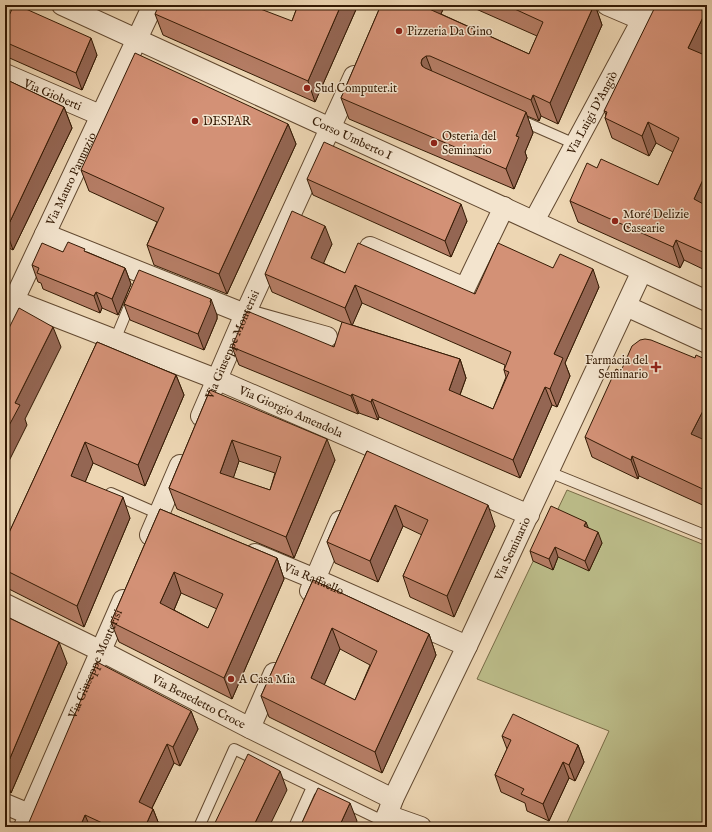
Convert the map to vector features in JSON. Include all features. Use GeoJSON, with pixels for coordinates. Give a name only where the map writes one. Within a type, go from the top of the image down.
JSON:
{"type":"FeatureCollection","features":[{"type":"Feature","properties":{"kind":"street","name":"Corso Umberto I"},"geometry":{"type":"LineString","coordinates":[[62,5],[707,301]]}},
{"type":"Feature","properties":{"kind":"street","name":"Via Mauro Panunzio"},"geometry":{"type":"LineString","coordinates":[[5,319],[10,298],[45,234],[152,5]]}},
{"type":"Feature","properties":{"kind":"street"},"geometry":{"type":"LineString","coordinates":[[607,5],[646,12]]}},
{"type":"Feature","properties":{"kind":"street","name":"Via Luigi D'Angiò"},"geometry":{"type":"LineString","coordinates":[[534,221],[646,12]]}},
{"type":"Feature","properties":{"kind":"street","name":"Via Giuseppe Monterisi"},"geometry":{"type":"LineString","coordinates":[[195,429],[245,314],[360,63]]}},
{"type":"Feature","properties":{"kind":"street","name":"Via Gioberti"},"geometry":{"type":"LineString","coordinates":[[5,74],[100,115]]}},
{"type":"Feature","properties":{"kind":"street"},"geometry":{"type":"LineString","coordinates":[[370,248],[465,288],[504,207]]}},
{"type":"Feature","properties":{"kind":"street"},"geometry":{"type":"LineString","coordinates":[[45,234],[141,276],[245,314],[327,337]]}},
{"type":"Feature","properties":{"kind":"street","name":"Via Seminario"},"geometry":{"type":"LineString","coordinates":[[387,816],[468,646],[642,270]]}},
{"type":"Feature","properties":{"kind":"street","name":"Via Giorgio Amendola"},"geometry":{"type":"LineString","coordinates":[[10,298],[105,342],[216,379],[370,454],[529,515]]}},
{"type":"Feature","properties":{"kind":"street"},"geometry":{"type":"LineString","coordinates":[[626,306],[707,343]]}},
{"type":"Feature","properties":{"kind":"street"},"geometry":{"type":"LineString","coordinates":[[144,550],[166,517],[186,450]]}},
{"type":"Feature","properties":{"kind":"street"},"geometry":{"type":"LineString","coordinates":[[302,607],[348,502]]}},
{"type":"Feature","properties":{"kind":"street","name":"Via Raffaello"},"geometry":{"type":"LineString","coordinates":[[237,546],[468,646]]}},
{"type":"Feature","properties":{"kind":"street","name":"Via Giuseppe Monterisi"},"geometry":{"type":"LineString","coordinates":[[27,820],[129,586]]}},
{"type":"Feature","properties":{"kind":"street","name":"Via Benedetto Croce"},"geometry":{"type":"LineString","coordinates":[[5,604],[101,651],[250,728],[387,816],[421,827]]}},
{"type":"Feature","properties":{"kind":"street"},"geometry":{"type":"LineString","coordinates":[[250,728],[281,657]]}},
{"type":"Feature","properties":{"kind":"street"},"geometry":{"type":"LineString","coordinates":[[5,804],[27,820]]}},
{"type":"Feature","properties":{"kind":"lane"},"geometry":{"type":"LineString","coordinates":[[512,116],[575,144]]}},
{"type":"Feature","properties":{"kind":"lane"},"geometry":{"type":"LineString","coordinates":[[105,342],[134,293]]}},
{"type":"Feature","properties":{"kind":"lane"},"geometry":{"type":"LineString","coordinates":[[549,472],[707,536]]}},
{"type":"Feature","properties":{"kind":"lane"},"geometry":{"type":"LineString","coordinates":[[103,490],[166,517]]}},
{"type":"Feature","properties":{"kind":"lane"},"geometry":{"type":"LineString","coordinates":[[199,827],[234,749],[312,787],[387,816]]}},
{"type":"Feature","properties":{"kind":"lane"},"geometry":{"type":"LineString","coordinates":[[294,827],[312,787]]}},
{"type":"Feature","properties":{"kind":"green space"},"geometry":{"type":"Polygon","coordinates":[[[567,490],[707,546],[707,827],[565,827],[609,731],[477,679],[567,490]]]}},
{"type":"Feature","properties":{"kind":"building"},"geometry":{"type":"Polygon","coordinates":[[[14,5],[91,38],[76,73],[5,42],[5,24],[14,5]]]}},
{"type":"Feature","properties":{"kind":"building"},"geometry":{"type":"Polygon","coordinates":[[[159,5],[250,5],[292,21],[298,5],[341,5],[308,81],[155,14],[159,5]]]}},
{"type":"Feature","properties":{"kind":"building"},"geometry":{"type":"Polygon","coordinates":[[[381,5],[428,5],[427,8],[529,54],[543,22],[506,5],[594,5],[550,103],[533,95],[531,100],[430,56],[426,56],[422,59],[422,66],[425,68],[526,112],[516,136],[519,137],[506,169],[341,98],[381,5]]]}},
{"type":"Feature","properties":{"kind":"building"},"geometry":{"type":"Polygon","coordinates":[[[656,5],[707,5],[707,9],[688,48],[707,56],[707,171],[694,199],[707,206],[707,254],[676,240],[673,247],[570,201],[587,163],[597,168],[601,159],[658,185],[679,138],[648,122],[642,136],[605,118],[607,112],[604,111],[656,5]]]}},
{"type":"Feature","properties":{"kind":"building"},"geometry":{"type":"Polygon","coordinates":[[[135,53],[288,124],[219,274],[147,245],[164,208],[81,170],[135,53]]]}},
{"type":"Feature","properties":{"kind":"building"},"geometry":{"type":"Polygon","coordinates":[[[5,79],[64,107],[6,230],[5,229],[5,79]]]}},
{"type":"Feature","properties":{"kind":"building"},"geometry":{"type":"Polygon","coordinates":[[[324,142],[461,204],[445,241],[307,179],[324,142]]]}},
{"type":"Feature","properties":{"kind":"building"},"geometry":{"type":"Polygon","coordinates":[[[292,211],[325,226],[311,258],[345,273],[358,243],[475,294],[498,243],[553,268],[560,254],[593,269],[554,354],[563,358],[550,389],[545,387],[513,460],[372,399],[371,402],[352,394],[351,396],[232,347],[247,311],[334,347],[342,322],[460,359],[449,390],[493,409],[509,372],[504,370],[511,352],[355,285],[345,308],[265,274],[292,211]]]}},
{"type":"Feature","properties":{"kind":"building"},"geometry":{"type":"Polygon","coordinates":[[[68,242],[85,249],[84,251],[125,268],[112,299],[96,292],[94,296],[37,273],[39,268],[32,265],[42,243],[63,252],[68,242]]]}},
{"type":"Feature","properties":{"kind":"building"},"geometry":{"type":"Polygon","coordinates":[[[139,270],[211,299],[211,303],[198,334],[124,304],[139,270]]]}},
{"type":"Feature","properties":{"kind":"building"},"geometry":{"type":"Polygon","coordinates":[[[19,308],[53,327],[15,403],[20,405],[5,433],[5,336],[19,308]]]}},
{"type":"Feature","properties":{"kind":"building"},"geometry":{"type":"Polygon","coordinates":[[[645,339],[695,358],[696,355],[707,360],[707,403],[691,434],[707,441],[707,491],[632,456],[631,460],[585,437],[616,369],[621,371],[632,346],[640,340],[645,339]]]}},
{"type":"Feature","properties":{"kind":"building"},"geometry":{"type":"Polygon","coordinates":[[[97,342],[176,375],[138,465],[85,442],[71,476],[123,497],[77,606],[5,570],[5,538],[8,535],[97,342]]]}},
{"type":"Feature","properties":{"kind":"building"},"geometry":{"type":"Polygon","coordinates":[[[210,390],[327,439],[286,537],[169,488],[210,390]],[[232,440],[220,473],[270,490],[281,457],[232,440]]]}},
{"type":"Feature","properties":{"kind":"building"},"geometry":{"type":"Polygon","coordinates":[[[367,451],[488,505],[447,596],[403,576],[428,520],[395,505],[370,561],[327,542],[367,451]]]}},
{"type":"Feature","properties":{"kind":"building"},"geometry":{"type":"Polygon","coordinates":[[[551,506],[586,522],[584,526],[598,532],[585,561],[555,547],[549,559],[530,551],[551,506]]]}},
{"type":"Feature","properties":{"kind":"building"},"geometry":{"type":"Polygon","coordinates":[[[160,509],[277,558],[224,678],[111,622],[160,509]],[[174,572],[160,603],[208,628],[223,594],[174,572]]]}},
{"type":"Feature","properties":{"kind":"building"},"geometry":{"type":"Polygon","coordinates":[[[313,580],[429,634],[375,752],[261,696],[313,580]],[[332,628],[311,678],[355,700],[377,651],[332,628]]]}},
{"type":"Feature","properties":{"kind":"building"},"geometry":{"type":"Polygon","coordinates":[[[5,616],[59,642],[5,770],[5,672],[9,663],[5,661],[5,616]]]}},
{"type":"Feature","properties":{"kind":"building"},"geometry":{"type":"Polygon","coordinates":[[[97,662],[191,711],[173,747],[167,744],[139,802],[153,809],[145,827],[111,827],[85,815],[80,827],[27,827],[97,662]]]}},
{"type":"Feature","properties":{"kind":"building"},"geometry":{"type":"Polygon","coordinates":[[[513,714],[578,745],[569,765],[563,762],[543,804],[521,794],[524,789],[495,775],[511,740],[502,736],[513,714]]]}},
{"type":"Feature","properties":{"kind":"building"},"geometry":{"type":"Polygon","coordinates":[[[248,754],[280,771],[253,827],[213,827],[248,754]]]}},
{"type":"Feature","properties":{"kind":"building"},"geometry":{"type":"Polygon","coordinates":[[[318,788],[350,803],[339,827],[300,827],[318,788]]]}},
{"type":"Feature","properties":{"kind":"place","name":"Pizzeria Da Gino"},"geometry":{"type":"Point","coordinates":[399,31]}},
{"type":"Feature","properties":{"kind":"place","name":"Sud Computer.it"},"geometry":{"type":"Point","coordinates":[307,88]}},
{"type":"Feature","properties":{"kind":"place","name":"DESPAR"},"geometry":{"type":"Point","coordinates":[195,121]}},
{"type":"Feature","properties":{"kind":"place","name":"Osteria del Seminario"},"geometry":{"type":"Point","coordinates":[434,143]}},
{"type":"Feature","properties":{"kind":"place","name":"Moré Delizie Casearie"},"geometry":{"type":"Point","coordinates":[615,221]}},
{"type":"Feature","properties":{"kind":"place","name":"Farmacia del Seminario"},"geometry":{"type":"Point","coordinates":[656,367]}},
{"type":"Feature","properties":{"kind":"place","name":"A Casa Mia"},"geometry":{"type":"Point","coordinates":[231,679]}}]}
